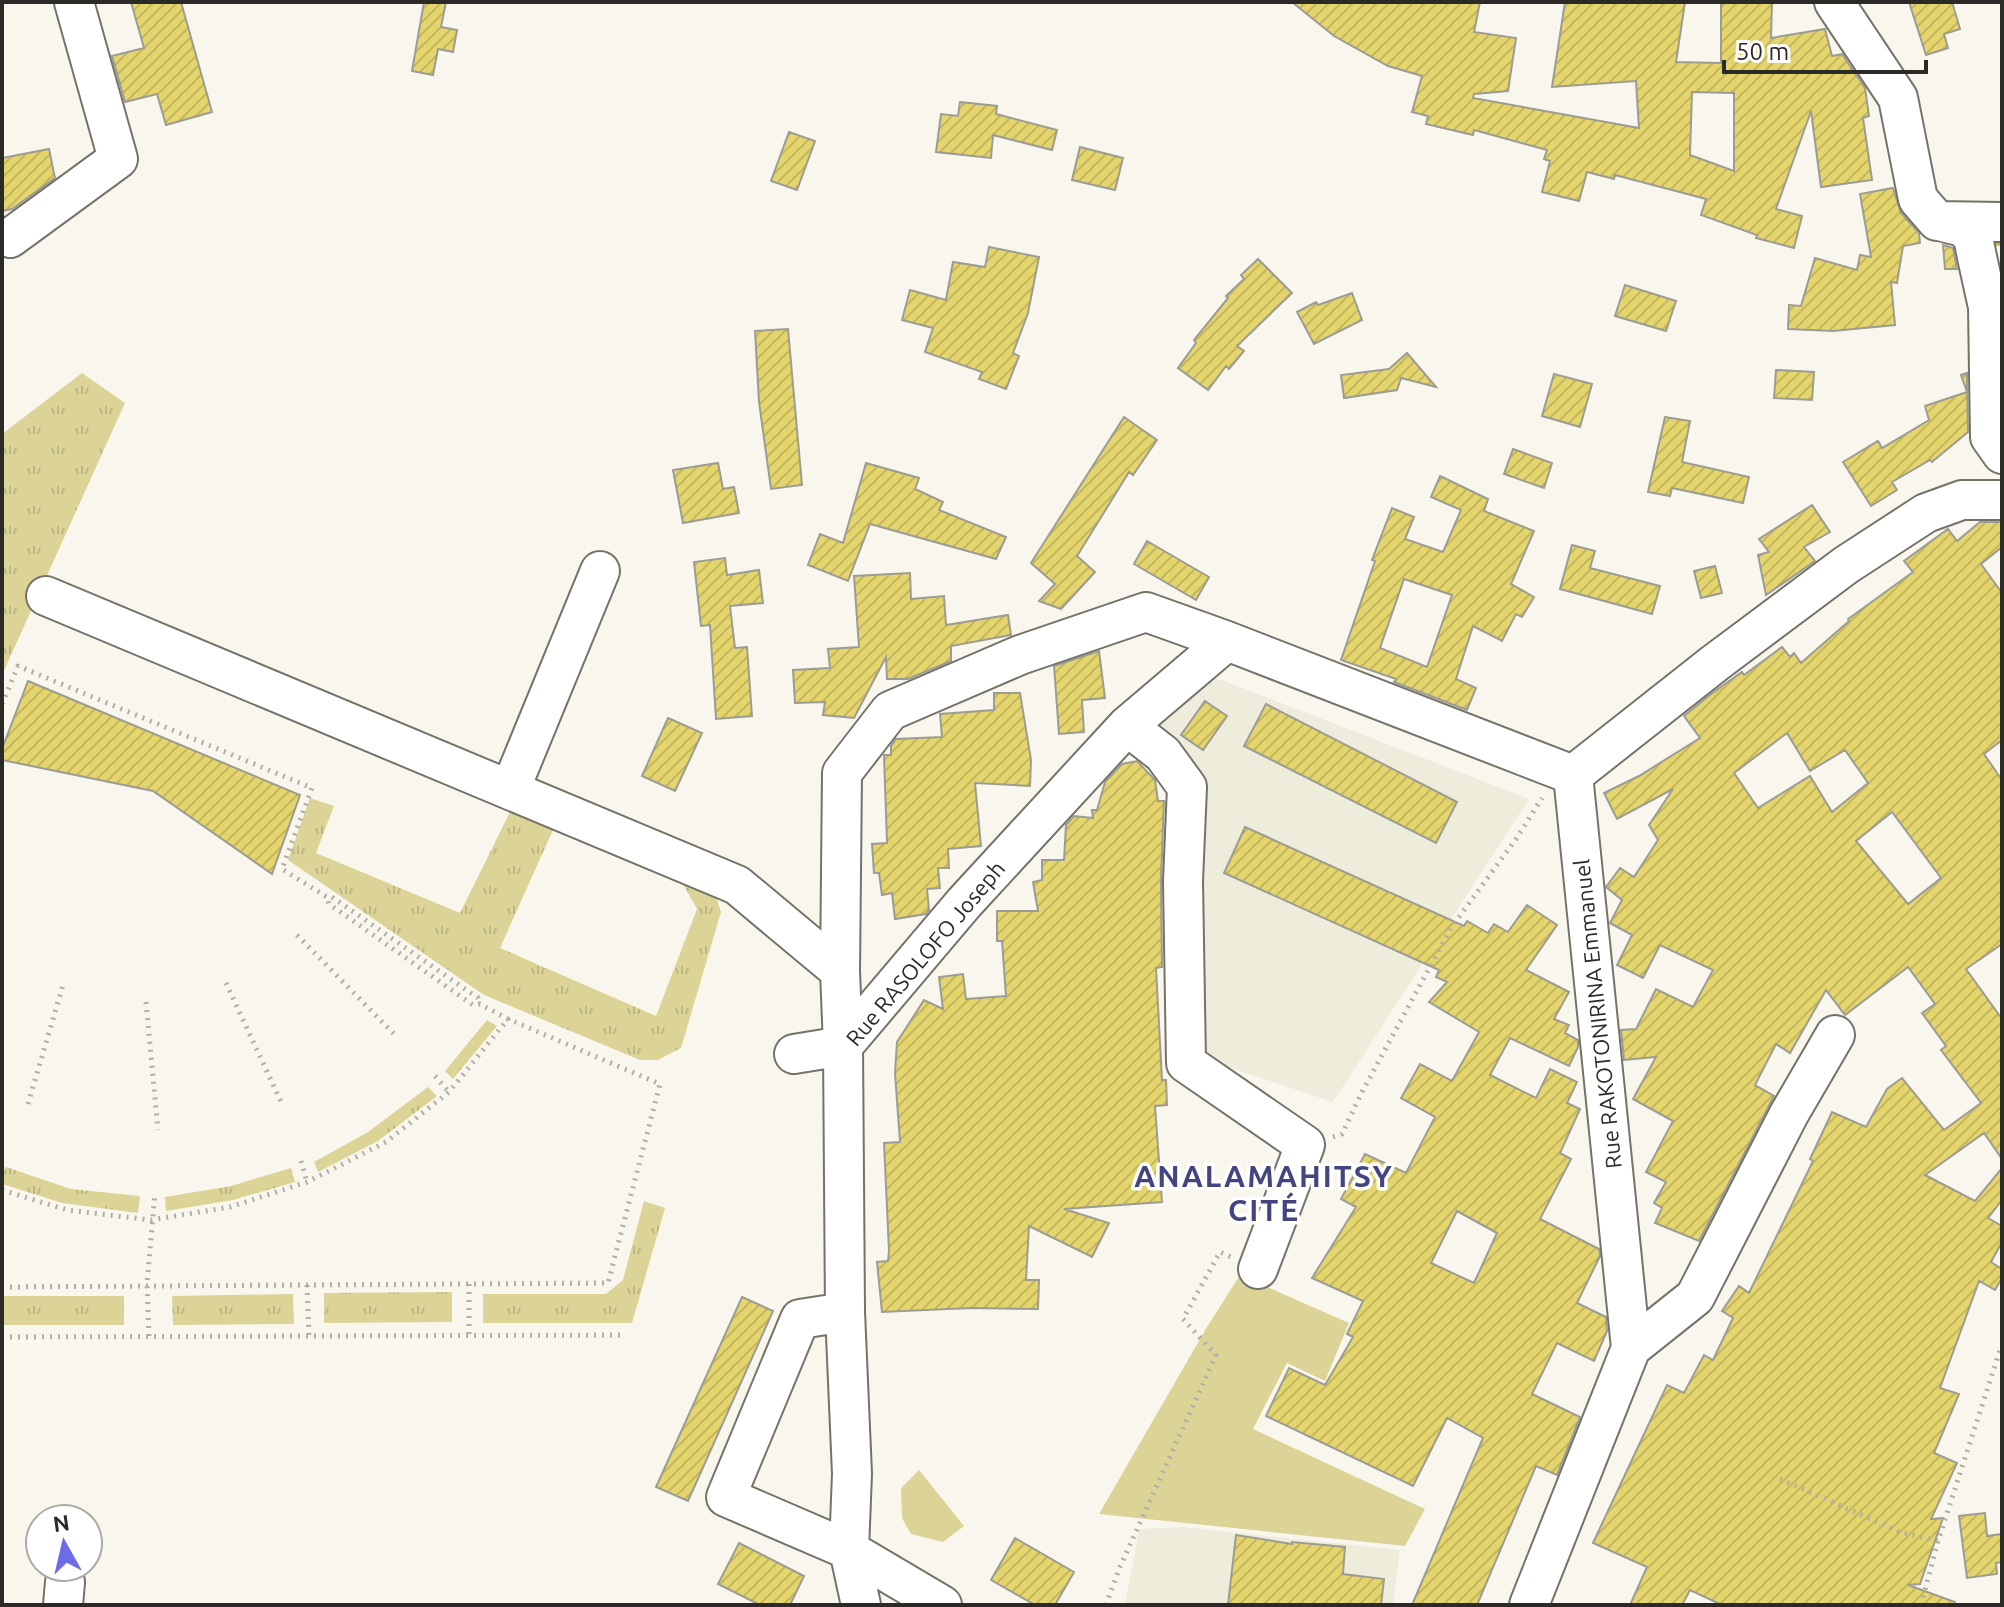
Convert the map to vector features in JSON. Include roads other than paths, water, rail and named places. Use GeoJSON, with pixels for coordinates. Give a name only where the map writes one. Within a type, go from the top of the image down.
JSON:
{"type":"FeatureCollection","features":[{"type":"Feature","properties":{"kind":"street"},"geometry":{"type":"LineString","coordinates":[[10,238],[118,159],[74,2]]}},
{"type":"Feature","properties":{"kind":"street"},"geometry":{"type":"LineString","coordinates":[[1834,2],[1898,98],[1918,199],[1937,221],[1963,227],[1973,237],[1988,307],[1990,437],[2002,454]]}},
{"type":"Feature","properties":{"kind":"street"},"geometry":{"type":"LineString","coordinates":[[1937,221],[2002,222]]}},
{"type":"Feature","properties":{"kind":"street"},"geometry":{"type":"LineString","coordinates":[[794,1054],[843,1046],[840,971],[842,773],[890,711],[1020,655],[1146,612],[1565,771],[1846,565],[1926,513],[1962,500],[2002,500]]}},
{"type":"Feature","properties":{"kind":"street"},"geometry":{"type":"LineString","coordinates":[[510,790],[600,571]]}},
{"type":"Feature","properties":{"kind":"street"},"geometry":{"type":"LineString","coordinates":[[46,596],[737,885],[840,971]]}},
{"type":"Feature","properties":{"kind":"street","name":"Rue RASOLOFO Joseph"},"geometry":{"type":"LineString","coordinates":[[861,1605],[849,1550],[852,1474],[845,1312],[843,1046],[964,903],[1127,726],[1227,641]]}},
{"type":"Feature","properties":{"kind":"street"},"geometry":{"type":"LineString","coordinates":[[1127,726],[1163,754],[1187,787],[1183,881],[1186,1063],[1305,1145],[1258,1269]]}},
{"type":"Feature","properties":{"kind":"street","name":"Rue RAKOTONIRINA Emmanuel"},"geometry":{"type":"LineString","coordinates":[[1529,1605],[1631,1348],[1565,771]]}},
{"type":"Feature","properties":{"kind":"street"},"geometry":{"type":"LineString","coordinates":[[1631,1348],[1695,1297],[1789,1114],[1835,1035]]}},
{"type":"Feature","properties":{"kind":"street"},"geometry":{"type":"LineString","coordinates":[[845,1312],[800,1319],[726,1497],[849,1550],[942,1605]]}},
{"type":"Feature","properties":{"kind":"waterway"},"geometry":{"type":"LineString","coordinates":[[1988,241],[2002,242]]}},
{"type":"Feature","properties":{"kind":"district","name":"ANALAMAHITSY CITÉ"},"geometry":{"type":"Point","coordinates":[1264,1193]}}]}
